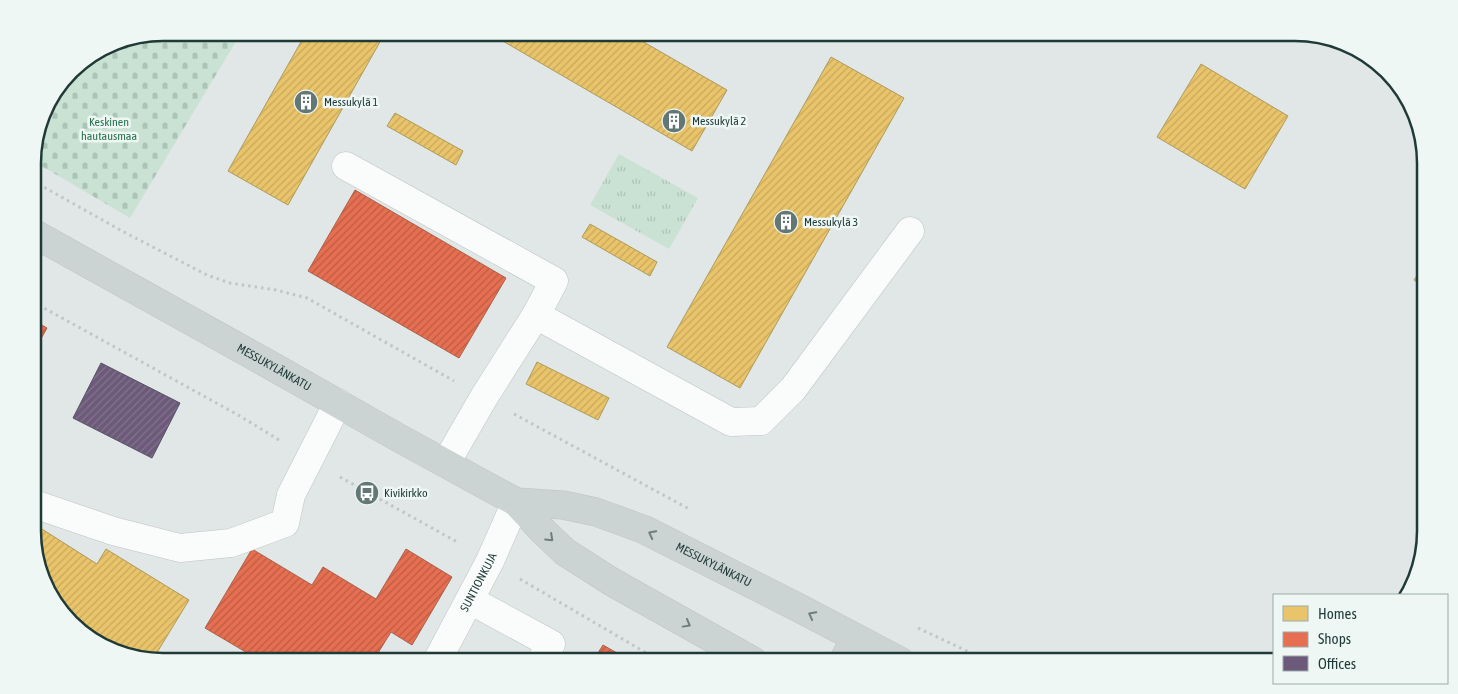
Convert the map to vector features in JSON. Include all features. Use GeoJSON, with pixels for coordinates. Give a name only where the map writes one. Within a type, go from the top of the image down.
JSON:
{"type":"FeatureCollection","features":[{"type":"Feature","properties":{"kind":"main road","name":"MESSUKYLÄNKATU"},"geometry":{"type":"LineString","coordinates":[[42,238],[516,502],[566,552],[612,582],[738,652]]}},
{"type":"Feature","properties":{"kind":"main road","name":"MESSUKYLÄNKATU"},"geometry":{"type":"LineString","coordinates":[[516,502],[563,505],[596,512],[645,530],[849,650]]}},
{"type":"Feature","properties":{"kind":"street"},"geometry":{"type":"LineString","coordinates":[[346,166],[554,281],[536,315],[484,397],[446,463]]}},
{"type":"Feature","properties":{"kind":"street"},"geometry":{"type":"LineString","coordinates":[[536,315],[731,422],[761,421],[794,389],[910,231]]}},
{"type":"Feature","properties":{"kind":"street"},"geometry":{"type":"LineString","coordinates":[[41,506],[113,530],[180,548],[231,543],[286,523],[291,495],[338,404]]}},
{"type":"Feature","properties":{"kind":"street","name":"SUNTIONKUJA"},"geometry":{"type":"LineString","coordinates":[[441,653],[490,561],[516,502]]}},
{"type":"Feature","properties":{"kind":"street"},"geometry":{"type":"LineString","coordinates":[[470,600],[551,644],[546,653]]}},
{"type":"Feature","properties":{"kind":"path"},"geometry":{"type":"LineString","coordinates":[[42,307],[240,416],[368,493],[490,561],[646,653]]}},
{"type":"Feature","properties":{"kind":"green space","name":"Keskinen hautausmaa"},"geometry":{"type":"Polygon","coordinates":[[[156,42],[236,42],[130,218],[42,166],[42,148],[45,132],[58,102],[83,72],[102,58],[132,45],[156,42]]]}},
{"type":"Feature","properties":{"kind":"green space"},"geometry":{"type":"Polygon","coordinates":[[[619,154],[698,198],[669,249],[590,205],[619,154]]]}},
{"type":"Feature","properties":{"kind":"building: Homes","name":"Messukylä 1"},"geometry":{"type":"Polygon","coordinates":[[[301,42],[380,42],[288,205],[228,171],[301,42]]]}},
{"type":"Feature","properties":{"kind":"building: Homes","name":"Messukylä 2"},"geometry":{"type":"Polygon","coordinates":[[[504,42],[643,42],[727,90],[692,151],[504,42]]]}},
{"type":"Feature","properties":{"kind":"building: Homes","name":"Messukylä 3"},"geometry":{"type":"Polygon","coordinates":[[[831,57],[904,98],[740,388],[667,347],[831,57]]]}},
{"type":"Feature","properties":{"kind":"building: Homes"},"geometry":{"type":"Polygon","coordinates":[[[1201,64],[1288,116],[1245,189],[1157,137],[1201,64]]]}},
{"type":"Feature","properties":{"kind":"building: Homes"},"geometry":{"type":"Polygon","coordinates":[[[395,113],[463,151],[456,165],[387,126],[395,113]]]}},
{"type":"Feature","properties":{"kind":"building: Homes"},"geometry":{"type":"Polygon","coordinates":[[[590,224],[657,262],[650,276],[582,237],[590,224]]]}},
{"type":"Feature","properties":{"kind":"building: Homes"},"geometry":{"type":"Polygon","coordinates":[[[537,362],[609,398],[598,420],[526,384],[537,362]]]}},
{"type":"Feature","properties":{"kind":"building: Homes"},"geometry":{"type":"Polygon","coordinates":[[[41,528],[97,564],[106,549],[189,600],[157,652],[124,646],[102,636],[77,617],[58,592],[45,562],[41,528]]]}},
{"type":"Feature","properties":{"kind":"building: Shops"},"geometry":{"type":"Polygon","coordinates":[[[355,190],[506,278],[459,358],[308,271],[355,190]]]}},
{"type":"Feature","properties":{"kind":"building: Shops"},"geometry":{"type":"Polygon","coordinates":[[[42,325],[47,328],[42,338],[42,325]]]}},
{"type":"Feature","properties":{"kind":"building: Shops"},"geometry":{"type":"Polygon","coordinates":[[[252,549],[312,585],[323,567],[376,599],[406,549],[452,577],[412,645],[391,632],[378,653],[247,653],[205,628],[252,549]]]}},
{"type":"Feature","properties":{"kind":"building: Shops"},"geometry":{"type":"Polygon","coordinates":[[[603,645],[616,653],[598,653],[603,645]]]}},
{"type":"Feature","properties":{"kind":"building: Offices"},"geometry":{"type":"Polygon","coordinates":[[[101,363],[180,403],[152,458],[73,418],[101,363]]]}},
{"type":"Feature","properties":{"kind":"place","name":"Messukylä 1"},"geometry":{"type":"Point","coordinates":[306,102]}},
{"type":"Feature","properties":{"kind":"place","name":"Messukylä 2"},"geometry":{"type":"Point","coordinates":[674,121]}},
{"type":"Feature","properties":{"kind":"place","name":"Messukylä 3"},"geometry":{"type":"Point","coordinates":[786,222]}},
{"type":"Feature","properties":{"kind":"place","name":"Kivikirkko"},"geometry":{"type":"Point","coordinates":[367,493]}}]}
